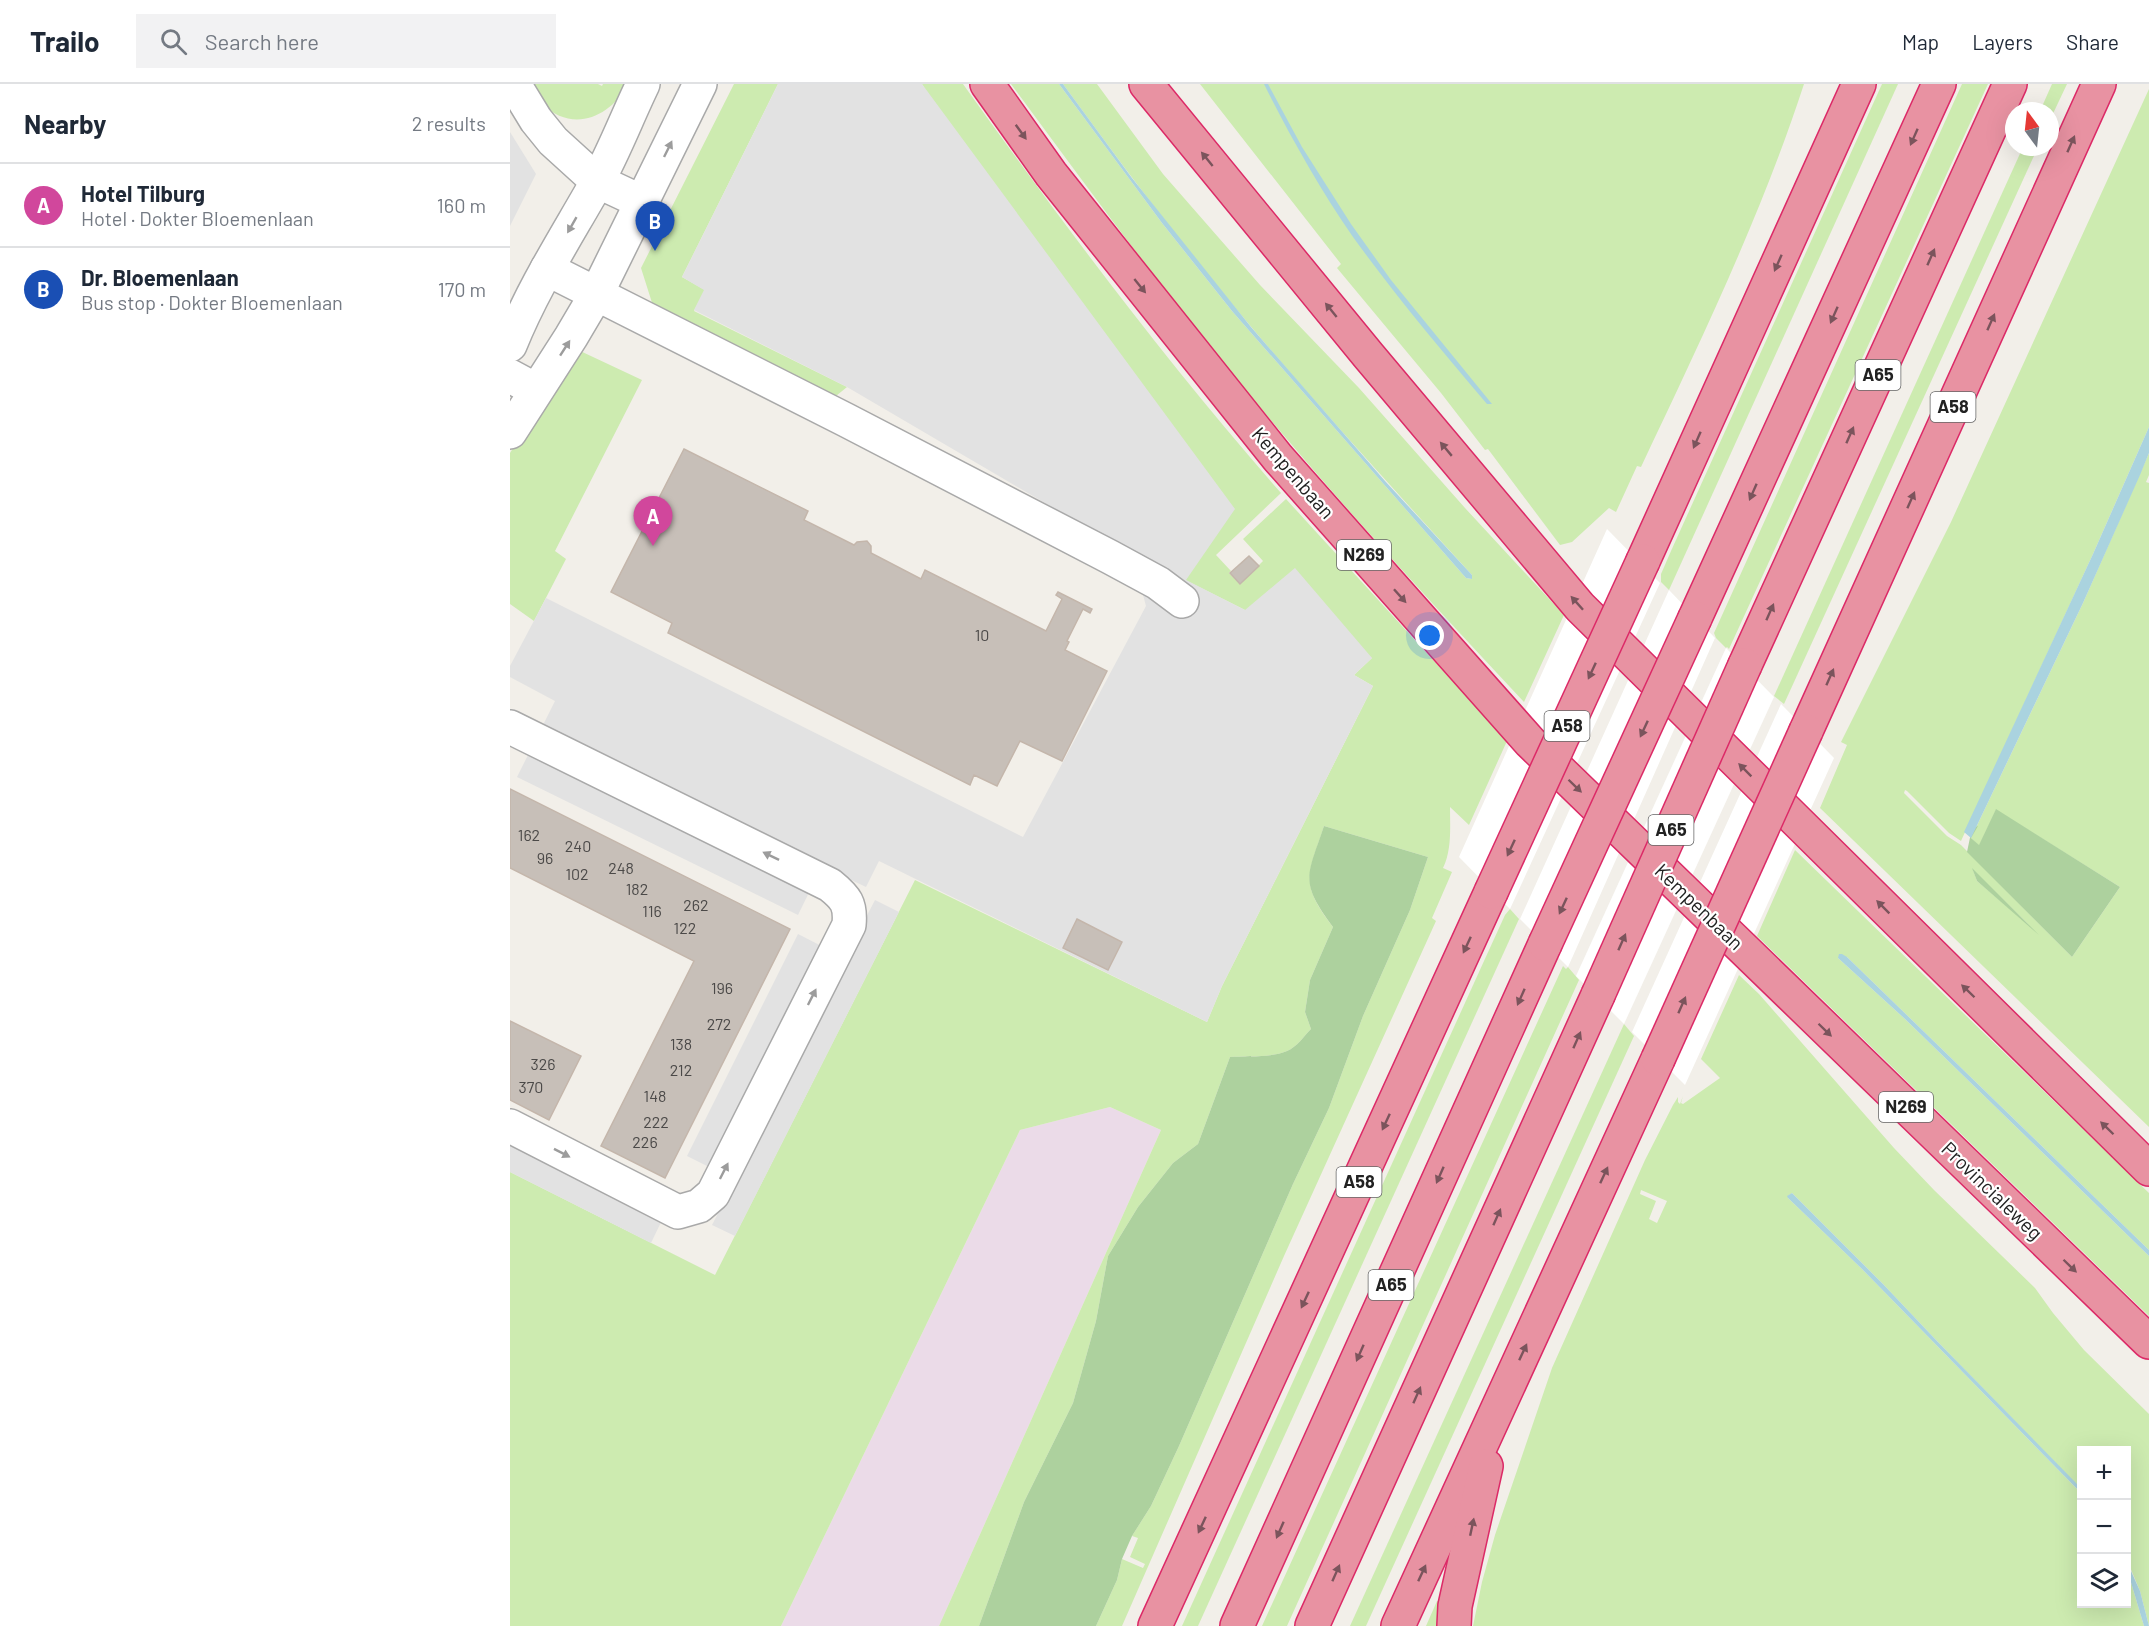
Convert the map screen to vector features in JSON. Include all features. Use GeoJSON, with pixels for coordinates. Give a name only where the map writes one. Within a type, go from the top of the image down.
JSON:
{"type":"FeatureCollection","features":[{"type":"Feature","properties":{"kind":"highway","name":"Kempenbaan"},"geometry":{"type":"LineString","coordinates":[[987,84],[1051,174],[1278,458],[1530,742],[1783,989]]}},
{"type":"Feature","properties":{"kind":"highway"},"geometry":{"type":"LineString","coordinates":[[1146,84],[1360,346],[1580,607],[2149,1169]]}},
{"type":"Feature","properties":{"kind":"highway","name":"A58"},"geometry":{"type":"LineString","coordinates":[[1802,210],[1833,84]]}},
{"type":"Feature","properties":{"kind":"highway","name":"A58"},"geometry":{"type":"LineString","coordinates":[[1155,1626],[1859,84]]}},
{"type":"Feature","properties":{"kind":"highway","name":"A65"},"geometry":{"type":"LineString","coordinates":[[1237,1626],[1545,944],[1939,84]]}},
{"type":"Feature","properties":{"kind":"highway","name":"A65"},"geometry":{"type":"LineString","coordinates":[[1312,1626],[1745,665],[2010,84]]}},
{"type":"Feature","properties":{"kind":"highway","name":"A58"},"geometry":{"type":"LineString","coordinates":[[1398,1626],[1658,1059],[2099,84]]}},
{"type":"Feature","properties":{"kind":"highway","name":"Provincialeweg"},"geometry":{"type":"LineString","coordinates":[[1783,989],[2149,1342]]}},
{"type":"Feature","properties":{"kind":"highway","name":"A58"},"geometry":{"type":"LineString","coordinates":[[1454,1626],[1455,1606],[1499,1406]]}},
{"type":"Feature","properties":{"kind":"street"},"geometry":{"type":"LineString","coordinates":[[514,84],[536,120],[553,141],[597,182],[642,202]]}},
{"type":"Feature","properties":{"kind":"street"},"geometry":{"type":"LineString","coordinates":[[510,345],[522,315],[546,269],[597,182],[643,84]]}},
{"type":"Feature","properties":{"kind":"street"},"geometry":{"type":"LineString","coordinates":[[510,432],[523,383],[571,338],[597,293],[700,84]]}},
{"type":"Feature","properties":{"kind":"street"},"geometry":{"type":"LineString","coordinates":[[546,269],[597,293],[1100,552],[1158,583],[1182,601]]}},
{"type":"Feature","properties":{"kind":"street"},"geometry":{"type":"LineString","coordinates":[[510,727],[830,885],[844,897],[850,911],[849,925],[712,1194],[699,1206],[678,1212],[510,1126]]}},
{"type":"Feature","properties":{"kind":"shaded area"},"geometry":{"type":"Polygon","coordinates":[[[778,84],[922,84],[1235,509],[1186,580],[1245,610],[1295,568],[1372,658],[1354,675],[1373,686],[1222,986],[1207,1022],[879,861],[866,887],[822,866],[798,915],[517,777],[555,701],[510,677],[510,666],[546,598],[1023,837],[1146,606],[1132,554],[847,387],[694,310],[704,290],[682,277],[778,84]]]}},
{"type":"Feature","properties":{"kind":"shaded area"},"geometry":{"type":"Polygon","coordinates":[[[510,132],[536,174],[510,226],[510,132]]]}},
{"type":"Feature","properties":{"kind":"shaded area"},"geometry":{"type":"Polygon","coordinates":[[[875,900],[899,912],[735,1236],[712,1225],[735,1180],[687,1156],[798,934],[845,958],[875,900]]]}},
{"type":"Feature","properties":{"kind":"shaded area"},"geometry":{"type":"Polygon","coordinates":[[[1110,1107],[1161,1130],[939,1626],[781,1626],[1020,1130],[1110,1107]]]}},
{"type":"Feature","properties":{"kind":"shaded area"},"geometry":{"type":"Polygon","coordinates":[[[510,1141],[663,1218],[651,1243],[510,1172],[510,1141]]]}},
{"type":"Feature","properties":{"kind":"green space"},"geometry":{"type":"Polygon","coordinates":[[[529,84],[598,84],[602,86],[603,84],[628,84],[611,106],[601,113],[590,118],[578,119],[566,118],[554,113],[540,102],[529,84]]]}},
{"type":"Feature","properties":{"kind":"green space"},"geometry":{"type":"Polygon","coordinates":[[[734,84],[778,84],[682,277],[705,290],[694,311],[847,387],[836,396],[828,395],[654,309],[641,268],[734,84]]]}},
{"type":"Feature","properties":{"kind":"green space"},"geometry":{"type":"Polygon","coordinates":[[[922,84],[963,84],[1117,292],[1197,394],[1281,493],[1216,555],[1231,571],[1229,573],[1240,584],[1263,561],[1243,539],[1286,499],[1507,741],[1469,825],[1450,807],[1449,846],[1443,868],[1452,872],[1432,918],[1436,921],[1284,1256],[1122,1626],[1096,1626],[1117,1580],[1122,1559],[1143,1568],[1145,1564],[1130,1557],[1138,1538],[1132,1536],[1151,1506],[1179,1446],[1293,1184],[1329,1108],[1363,1016],[1410,910],[1428,857],[1324,826],[1310,878],[1315,899],[1333,927],[1310,980],[1305,1012],[1311,1029],[1287,1051],[1266,1056],[1230,1057],[1198,1144],[1173,1163],[1138,1207],[1108,1256],[1096,1321],[1073,1403],[1024,1502],[979,1626],[939,1626],[1161,1130],[1110,1107],[1020,1130],[781,1626],[510,1626],[510,1172],[715,1275],[915,880],[1207,1022],[1222,986],[1373,686],[1354,675],[1372,658],[1245,610],[1185,580],[922,84]]]}},
{"type":"Feature","properties":{"kind":"green space"},"geometry":{"type":"Polygon","coordinates":[[[1011,84],[1059,84],[1162,223],[1232,311],[1466,578],[1472,579],[1472,575],[1328,415],[1223,293],[1157,210],[1063,84],[1097,84],[1163,174],[1260,285],[1359,388],[1564,615],[1524,702],[1359,522],[1230,371],[1134,250],[1011,84]]]}},
{"type":"Feature","properties":{"kind":"green space"},"geometry":{"type":"Polygon","coordinates":[[[1200,84],[1804,84],[1749,230],[1641,467],[1637,466],[1616,512],[1609,508],[1572,542],[1560,545],[1488,449],[1485,450],[1441,393],[1337,268],[1341,264],[1200,84]]]}},
{"type":"Feature","properties":{"kind":"green space"},"geometry":{"type":"Polygon","coordinates":[[[1882,84],[1898,84],[1669,590],[1661,582],[1661,574],[1882,84]]]}},
{"type":"Feature","properties":{"kind":"green space"},"geometry":{"type":"Polygon","coordinates":[[[1962,84],[1988,84],[1729,649],[1726,648],[1714,633],[1962,84]]]}},
{"type":"Feature","properties":{"kind":"green space"},"geometry":{"type":"Polygon","coordinates":[[[2052,84],[2067,84],[2058,102],[2044,102],[2052,84]]]}},
{"type":"Feature","properties":{"kind":"green space"},"geometry":{"type":"Polygon","coordinates":[[[2149,89],[2149,427],[1961,841],[1949,833],[1907,791],[1905,790],[1904,793],[1947,836],[1961,845],[2072,957],[2120,887],[1996,810],[1979,846],[1971,838],[2083,603],[2149,453],[2149,475],[2146,482],[2149,483],[2149,1127],[1820,808],[1847,745],[1841,742],[1951,522],[2149,89]],[[1973,870],[1977,881],[2030,926],[1973,870]]]}},
{"type":"Feature","properties":{"kind":"green space"},"geometry":{"type":"Polygon","coordinates":[[[2019,156],[2034,156],[1784,704],[1774,696],[2019,156]]]}},
{"type":"Feature","properties":{"kind":"green space"},"geometry":{"type":"Polygon","coordinates":[[[576,349],[642,380],[555,551],[566,559],[534,621],[510,604],[510,453],[576,349]]]}},
{"type":"Feature","properties":{"kind":"green space"},"geometry":{"type":"Polygon","coordinates":[[[1996,809],[2120,887],[2072,957],[1967,852],[1972,828],[1978,826],[1971,838],[1979,845],[1996,809]]]}},
{"type":"Feature","properties":{"kind":"green space"},"geometry":{"type":"Polygon","coordinates":[[[1324,826],[1428,857],[1410,910],[1363,1016],[1329,1108],[1293,1184],[1179,1446],[1151,1506],[1132,1536],[1122,1559],[1117,1580],[1096,1626],[979,1626],[1024,1502],[1073,1403],[1096,1321],[1108,1256],[1138,1207],[1173,1163],[1198,1144],[1230,1057],[1266,1056],[1287,1051],[1311,1029],[1305,1012],[1310,980],[1333,927],[1315,899],[1309,878],[1313,857],[1324,826]]]}},
{"type":"Feature","properties":{"kind":"green space"},"geometry":{"type":"Polygon","coordinates":[[[1795,850],[2149,1193],[2149,1250],[1847,957],[1838,958],[1905,1019],[2149,1256],[2149,1316],[1757,936],[1795,850]]]}},
{"type":"Feature","properties":{"kind":"green space"},"geometry":{"type":"Polygon","coordinates":[[[1972,868],[2039,935],[1977,881],[1972,868]]]}},
{"type":"Feature","properties":{"kind":"green space"},"geometry":{"type":"Polygon","coordinates":[[[1510,909],[1519,919],[1198,1626],[1182,1626],[1505,915],[1510,909]]]}},
{"type":"Feature","properties":{"kind":"green space"},"geometry":{"type":"Polygon","coordinates":[[[1563,966],[1566,969],[1568,967],[1579,980],[1287,1626],[1262,1626],[1563,966]]]}},
{"type":"Feature","properties":{"kind":"green space"},"geometry":{"type":"Polygon","coordinates":[[[1739,975],[1759,994],[1894,1148],[2035,1288],[2084,1350],[2149,1414],[2149,1626],[2140,1591],[2131,1570],[2131,1446],[2077,1446],[2077,1485],[1792,1193],[1788,1198],[1862,1269],[2077,1489],[2077,1608],[2131,1608],[2131,1582],[2144,1626],[1473,1626],[1495,1535],[1552,1368],[1645,1160],[1678,1097],[1680,1104],[1683,1096],[1681,1103],[1683,1104],[1720,1078],[1701,1059],[1739,975]],[[1641,1190],[1640,1194],[1656,1201],[1649,1219],[1657,1223],[1667,1201],[1641,1190]]]}},
{"type":"Feature","properties":{"kind":"green space"},"geometry":{"type":"Polygon","coordinates":[[[1624,1024],[1634,1036],[1366,1626],[1350,1626],[1624,1024]]]}},
{"type":"Feature","properties":{"kind":"green space"},"geometry":{"type":"Polygon","coordinates":[[[1437,1601],[1441,1602],[1438,1626],[1426,1626],[1437,1601]]]}},
{"type":"Feature","properties":{"kind":"water"},"geometry":{"type":"Polygon","coordinates":[[[1059,84],[1063,84],[1132,178],[1251,327],[1385,481],[1472,575],[1472,579],[1466,578],[1232,311],[1162,223],[1059,84]]]}},
{"type":"Feature","properties":{"kind":"water"},"geometry":{"type":"Polygon","coordinates":[[[1264,84],[1268,84],[1302,147],[1351,224],[1391,280],[1492,404],[1487,404],[1402,301],[1353,237],[1306,162],[1264,84]]]}},
{"type":"Feature","properties":{"kind":"water"},"geometry":{"type":"Polygon","coordinates":[[[2149,427],[2149,453],[2140,475],[2083,603],[1971,838],[1964,832],[2093,554],[2149,427]]]}},
{"type":"Feature","properties":{"kind":"water"},"geometry":{"type":"Polygon","coordinates":[[[1839,954],[1847,957],[2149,1250],[2149,1256],[1905,1019],[1838,958],[1839,954]]]}},
{"type":"Feature","properties":{"kind":"water"},"geometry":{"type":"Polygon","coordinates":[[[1792,1193],[1883,1284],[2076,1483],[2077,1489],[1862,1269],[1787,1196],[1792,1193]]]}},
{"type":"Feature","properties":{"kind":"water"},"geometry":{"type":"Polygon","coordinates":[[[2131,1571],[2140,1591],[2149,1626],[2144,1626],[2131,1582],[2131,1571]]]}},
{"type":"Feature","properties":{"kind":"pier"},"geometry":{"type":"Polygon","coordinates":[[[1607,529],[1660,583],[1510,909],[1459,857],[1607,529]]]}},
{"type":"Feature","properties":{"kind":"pier"},"geometry":{"type":"Polygon","coordinates":[[[1669,590],[1715,638],[1568,967],[1520,919],[1669,590]]]}},
{"type":"Feature","properties":{"kind":"pier"},"geometry":{"type":"Polygon","coordinates":[[[1726,648],[1774,697],[1624,1024],[1576,976],[1726,648]]]}},
{"type":"Feature","properties":{"kind":"pier"},"geometry":{"type":"Polygon","coordinates":[[[1781,704],[1834,758],[1685,1085],[1632,1032],[1781,704]]]}},
{"type":"Feature","properties":{"kind":"building"},"geometry":{"type":"Polygon","coordinates":[[[684,449],[808,511],[804,520],[854,545],[857,542],[867,541],[871,546],[871,553],[921,579],[925,570],[1046,631],[1062,599],[1056,595],[1058,592],[1092,609],[1090,613],[1083,609],[1065,650],[1107,671],[1062,761],[1020,741],[997,786],[974,775],[970,785],[668,633],[672,623],[611,592],[684,449]]]}},
{"type":"Feature","properties":{"kind":"building"},"geometry":{"type":"Polygon","coordinates":[[[1249,556],[1259,566],[1240,584],[1230,573],[1249,556]]]}},
{"type":"Feature","properties":{"kind":"building"},"geometry":{"type":"Polygon","coordinates":[[[510,789],[790,929],[665,1178],[601,1146],[694,961],[510,868],[510,789]]]}},
{"type":"Feature","properties":{"kind":"building"},"geometry":{"type":"Polygon","coordinates":[[[1077,919],[1122,942],[1108,970],[1063,948],[1077,919]]]}},
{"type":"Feature","properties":{"kind":"building"},"geometry":{"type":"Polygon","coordinates":[[[510,1021],[581,1056],[549,1120],[510,1100],[510,1021]]]}},
{"type":"Feature","properties":{"kind":"place","name":"Dr. Bloemenlaan"},"geometry":{"type":"Point","coordinates":[655,251]}},
{"type":"Feature","properties":{"kind":"place","name":"Hotel Tilburg"},"geometry":{"type":"Point","coordinates":[653,546]}}]}
